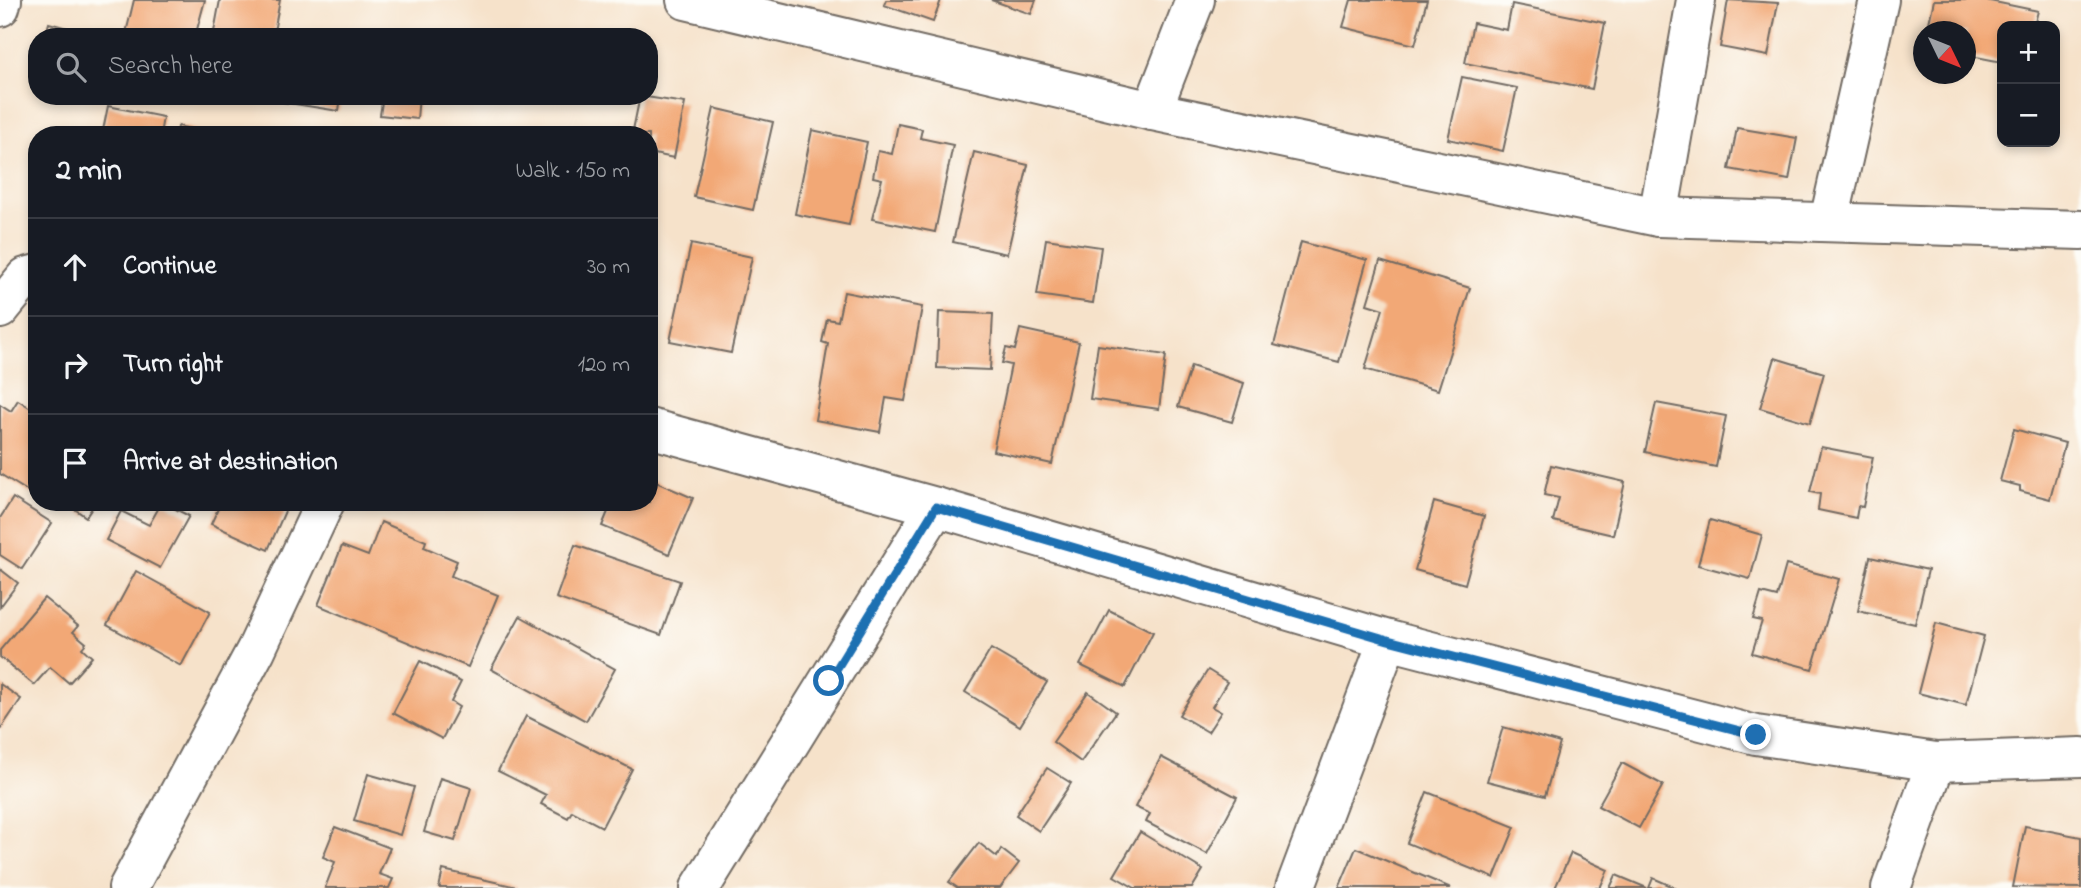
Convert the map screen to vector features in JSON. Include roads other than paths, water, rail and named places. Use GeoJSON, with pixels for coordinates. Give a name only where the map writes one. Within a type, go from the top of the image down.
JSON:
{"type":"FeatureCollection","features":[{"type":"Feature","properties":{"kind":"street"},"geometry":{"type":"LineString","coordinates":[[0,7],[2,0]]}},
{"type":"Feature","properties":{"kind":"street"},"geometry":{"type":"LineString","coordinates":[[686,0],[1152,111],[1658,217],[2081,230]]}},
{"type":"Feature","properties":{"kind":"street"},"geometry":{"type":"LineString","coordinates":[[1152,111],[1195,0]]}},
{"type":"Feature","properties":{"kind":"street"},"geometry":{"type":"LineString","coordinates":[[1658,217],[1696,0]]}},
{"type":"Feature","properties":{"kind":"street"},"geometry":{"type":"LineString","coordinates":[[1829,221],[1879,0]]}},
{"type":"Feature","properties":{"kind":"street"},"geometry":{"type":"LineString","coordinates":[[0,309],[28,276]]}},
{"type":"Feature","properties":{"kind":"street"},"geometry":{"type":"LineString","coordinates":[[658,430],[936,507],[1388,640],[1756,735],[1936,762],[2081,757]]}},
{"type":"Feature","properties":{"kind":"street"},"geometry":{"type":"LineString","coordinates":[[700,888],[936,507]]}},
{"type":"Feature","properties":{"kind":"street"},"geometry":{"type":"LineString","coordinates":[[128,888],[256,650],[320,511]]}},
{"type":"Feature","properties":{"kind":"street"},"geometry":{"type":"LineString","coordinates":[[1295,888],[1388,640]]}},
{"type":"Feature","properties":{"kind":"street"},"geometry":{"type":"LineString","coordinates":[[1891,888],[1936,762]]}}]}
